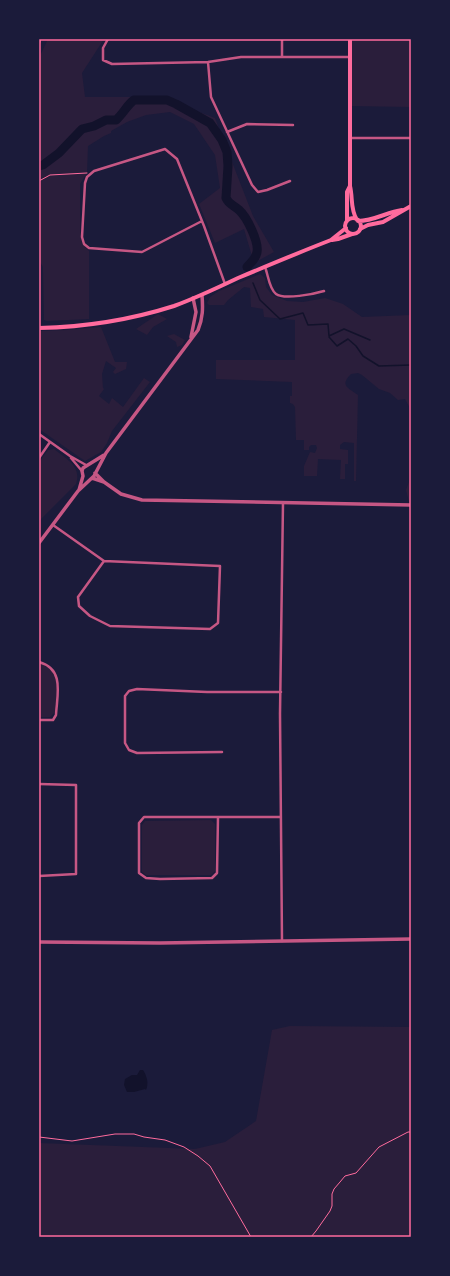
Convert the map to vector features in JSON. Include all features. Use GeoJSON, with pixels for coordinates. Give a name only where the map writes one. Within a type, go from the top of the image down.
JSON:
{"type":"FeatureCollection","features":[{"type":"Feature","properties":{"kind":"main road"},"geometry":{"type":"LineString","coordinates":[[350,39],[350,186],[352,195],[352,210],[358,220],[360,229]]}},
{"type":"Feature","properties":{"kind":"main road"},"geometry":{"type":"LineString","coordinates":[[331,240],[346,228],[347,192],[350,186]]}},
{"type":"Feature","properties":{"kind":"main road"},"geometry":{"type":"LineString","coordinates":[[39,328],[80,326],[121,319],[172,306],[202,295],[331,240],[357,233],[360,229],[368,225],[383,222],[411,206]]}},
{"type":"Feature","properties":{"kind":"main road"},"geometry":{"type":"LineString","coordinates":[[347,222],[351,219],[374,219],[394,211],[404,209]]}},
{"type":"Feature","properties":{"kind":"main road"},"geometry":{"type":"LineString","coordinates":[[346,228],[348,232],[352,234]]}},
{"type":"Feature","properties":{"kind":"street"},"geometry":{"type":"LineString","coordinates":[[39,43],[40,39]]}},
{"type":"Feature","properties":{"kind":"street"},"geometry":{"type":"LineString","coordinates":[[108,39],[103,48],[103,60],[112,64],[208,62],[241,57],[350,57]]}},
{"type":"Feature","properties":{"kind":"street"},"geometry":{"type":"LineString","coordinates":[[282,39],[282,57]]}},
{"type":"Feature","properties":{"kind":"street"},"geometry":{"type":"LineString","coordinates":[[208,62],[211,97],[252,185],[258,192],[290,181]]}},
{"type":"Feature","properties":{"kind":"street"},"geometry":{"type":"LineString","coordinates":[[227,132],[247,124],[293,125]]}},
{"type":"Feature","properties":{"kind":"street"},"geometry":{"type":"LineString","coordinates":[[349,138],[411,138]]}},
{"type":"Feature","properties":{"kind":"street"},"geometry":{"type":"LineString","coordinates":[[202,222],[142,252],[88,248],[84,244],[82,237],[85,183],[91,172],[166,149],[177,159],[202,222],[225,284]]}},
{"type":"Feature","properties":{"kind":"street"},"geometry":{"type":"LineString","coordinates":[[265,267],[272,288],[276,294],[282,296],[310,295],[324,291]]}},
{"type":"Feature","properties":{"kind":"street"},"geometry":{"type":"LineString","coordinates":[[39,543],[78,491],[91,478],[106,453],[198,330],[203,307],[202,295]]}},
{"type":"Feature","properties":{"kind":"street"},"geometry":{"type":"LineString","coordinates":[[191,338],[196,312],[193,298]]}},
{"type":"Feature","properties":{"kind":"street"},"geometry":{"type":"LineString","coordinates":[[39,434],[70,456],[86,465],[93,467],[95,472],[104,482],[121,494],[142,500],[411,505]]}},
{"type":"Feature","properties":{"kind":"street"},"geometry":{"type":"LineString","coordinates":[[39,458],[50,442]]}},
{"type":"Feature","properties":{"kind":"street"},"geometry":{"type":"LineString","coordinates":[[82,471],[86,465],[106,453]]}},
{"type":"Feature","properties":{"kind":"street"},"geometry":{"type":"LineString","coordinates":[[70,456],[82,471],[83,476],[78,491]]}},
{"type":"Feature","properties":{"kind":"street"},"geometry":{"type":"LineString","coordinates":[[83,476],[87,479],[91,478],[104,482]]}},
{"type":"Feature","properties":{"kind":"street"},"geometry":{"type":"LineString","coordinates":[[282,941],[280,817],[283,503]]}},
{"type":"Feature","properties":{"kind":"street"},"geometry":{"type":"LineString","coordinates":[[53,524],[104,562],[220,566],[218,623],[210,629],[110,626],[90,616],[79,606],[78,597],[104,562]]}},
{"type":"Feature","properties":{"kind":"street"},"geometry":{"type":"LineString","coordinates":[[39,662],[44,663],[53,670],[58,678],[56,715],[53,720],[39,720]]}},
{"type":"Feature","properties":{"kind":"street"},"geometry":{"type":"LineString","coordinates":[[222,752],[137,753],[129,750],[125,743],[125,696],[130,691],[137,689],[207,692],[281,692]]}},
{"type":"Feature","properties":{"kind":"street"},"geometry":{"type":"LineString","coordinates":[[39,784],[76,785],[77,833],[76,874],[39,876]]}},
{"type":"Feature","properties":{"kind":"street"},"geometry":{"type":"LineString","coordinates":[[218,817],[217,873],[212,878],[160,879],[146,878],[139,873],[139,823],[144,817],[218,817],[280,817]]}},
{"type":"Feature","properties":{"kind":"street"},"geometry":{"type":"LineString","coordinates":[[39,942],[411,939]]}},
{"type":"Feature","properties":{"kind":"path"},"geometry":{"type":"LineString","coordinates":[[39,181],[50,175],[91,172]]}},
{"type":"Feature","properties":{"kind":"path"},"geometry":{"type":"LineString","coordinates":[[310,1237],[330,1211],[334,1189],[345,1176],[356,1173],[379,1147],[408,1132],[411,1132]]}},
{"type":"Feature","properties":{"kind":"path"},"geometry":{"type":"LineString","coordinates":[[39,1137],[72,1141],[110,1135],[134,1134],[165,1140],[184,1146],[210,1166],[251,1237]]}},
{"type":"Feature","properties":{"kind":"shaded area"},"geometry":{"type":"Polygon","coordinates":[[[48,39],[104,39],[82,73],[85,97],[141,97],[176,100],[191,109],[215,118],[253,216],[274,252],[254,263],[244,229],[215,243],[199,204],[220,188],[215,155],[194,124],[170,112],[146,115],[127,122],[88,146],[87,173],[80,184],[80,230],[82,243],[89,251],[89,319],[44,320],[43,267],[39,260],[39,58],[48,39]]]}},
{"type":"Feature","properties":{"kind":"shaded area"},"geometry":{"type":"Polygon","coordinates":[[[349,39],[411,39],[411,107],[350,106],[349,39]]]}},
{"type":"Feature","properties":{"kind":"shaded area"},"geometry":{"type":"Polygon","coordinates":[[[260,274],[265,278],[266,287],[272,295],[287,301],[303,302],[325,298],[343,304],[362,317],[411,315],[411,477],[410,408],[405,399],[398,400],[390,393],[379,389],[362,375],[358,373],[351,374],[346,381],[347,386],[358,395],[356,481],[354,481],[354,443],[344,442],[340,445],[340,449],[348,450],[348,464],[345,464],[345,479],[340,479],[341,460],[318,459],[317,476],[304,476],[304,466],[310,452],[315,453],[317,448],[316,445],[311,445],[309,450],[304,450],[304,440],[296,440],[295,407],[290,403],[290,396],[292,396],[292,382],[216,379],[216,360],[295,360],[295,320],[264,317],[263,309],[251,307],[250,288],[244,287],[224,305],[209,305],[207,303],[210,297],[219,291],[260,274]]]}},
{"type":"Feature","properties":{"kind":"shaded area"},"geometry":{"type":"Polygon","coordinates":[[[158,314],[167,319],[153,327],[147,335],[136,329],[158,314]]]}},
{"type":"Feature","properties":{"kind":"shaded area"},"geometry":{"type":"Polygon","coordinates":[[[101,327],[115,362],[127,362],[126,369],[115,374],[113,372],[116,368],[106,361],[102,374],[104,389],[99,396],[109,404],[112,398],[123,407],[144,378],[150,382],[112,431],[101,452],[85,461],[39,429],[39,331],[101,327]]]}},
{"type":"Feature","properties":{"kind":"shaded area"},"geometry":{"type":"Polygon","coordinates":[[[174,334],[185,340],[182,345],[177,347],[176,342],[167,336],[174,334]]]}},
{"type":"Feature","properties":{"kind":"shaded area"},"geometry":{"type":"Polygon","coordinates":[[[54,449],[68,460],[75,468],[77,472],[76,484],[39,521],[39,462],[48,450],[54,449]]]}},
{"type":"Feature","properties":{"kind":"shaded area"},"geometry":{"type":"Polygon","coordinates":[[[411,477],[411,502],[409,502],[406,490],[411,477]]]}},
{"type":"Feature","properties":{"kind":"shaded area"},"geometry":{"type":"Polygon","coordinates":[[[39,662],[53,670],[58,678],[55,712],[50,717],[39,717],[39,662]]]}},
{"type":"Feature","properties":{"kind":"shaded area"},"geometry":{"type":"Polygon","coordinates":[[[211,820],[215,824],[215,871],[211,875],[146,875],[142,872],[142,825],[145,821],[211,820]]]}},
{"type":"Feature","properties":{"kind":"shaded area"},"geometry":{"type":"Polygon","coordinates":[[[290,1026],[411,1027],[411,1237],[39,1237],[39,1143],[195,1149],[225,1142],[256,1121],[272,1030],[290,1026]]]}},
{"type":"Feature","properties":{"kind":"shaded area"},"geometry":{"type":"Polygon","coordinates":[[[140,1070],[143,1070],[146,1077],[146,1090],[127,1092],[124,1085],[125,1079],[132,1075],[137,1075],[140,1070]]]}},
{"type":"Feature","properties":{"kind":"waterway"},"geometry":{"type":"LineString","coordinates":[[39,166],[43,165],[59,153],[82,129],[94,126],[106,120],[116,120],[134,100],[167,100],[176,104],[210,123],[222,140],[227,152],[228,166],[226,198],[242,213],[252,230],[256,242],[257,252],[254,259],[247,267]]}},
{"type":"Feature","properties":{"kind":"waterway"},"geometry":{"type":"LineString","coordinates":[[253,283],[260,300],[280,319],[303,313],[308,325],[328,324],[329,336],[344,329],[370,340]]}},
{"type":"Feature","properties":{"kind":"waterway"},"geometry":{"type":"LineString","coordinates":[[329,337],[337,346],[348,339],[356,346],[363,356],[379,366],[411,365]]}}]}
